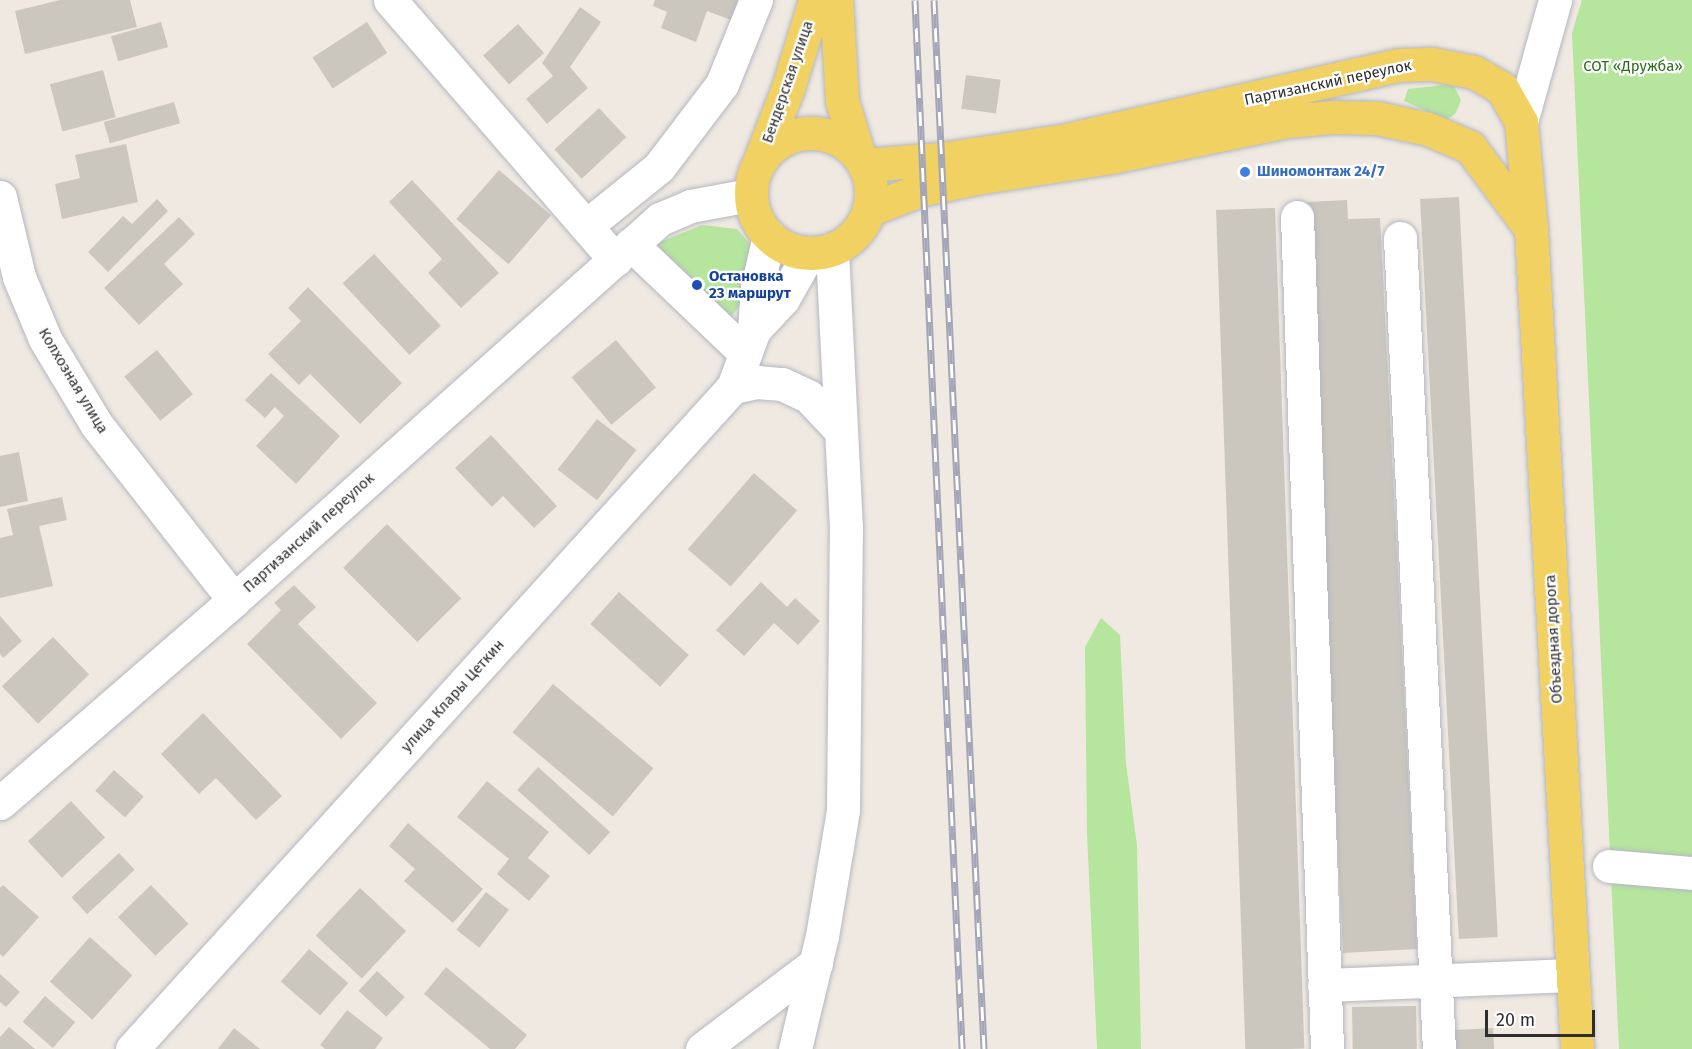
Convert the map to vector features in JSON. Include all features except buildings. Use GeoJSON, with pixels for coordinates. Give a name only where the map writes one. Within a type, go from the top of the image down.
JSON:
{"type":"FeatureCollection","features":[{"type":"Feature","properties":{"kind":"main road","name":"Бендерская улица"},"geometry":{"type":"LineString","coordinates":[[758,163],[789,88],[815,0]]}},
{"type":"Feature","properties":{"kind":"main road","name":"Бендерская улица"},"geometry":{"type":"LineString","coordinates":[[836,0],[842,101],[861,160]]}},
{"type":"Feature","properties":{"kind":"main road","name":"Партизанский переулок"},"geometry":{"type":"LineString","coordinates":[[861,160],[941,159],[1061,141],[1399,65],[1431,64],[1488,78],[1502,88],[1521,122],[1532,229]]}},
{"type":"Feature","properties":{"kind":"main road","name":"Партизанский переулок"},"geometry":{"type":"LineString","coordinates":[[868,210],[923,189],[976,178],[1111,157],[1288,121],[1332,117],[1377,118],[1428,129],[1470,147],[1532,229]]}},
{"type":"Feature","properties":{"kind":"main road"},"geometry":{"type":"LineString","coordinates":[[807,132],[826,134],[845,142],[861,160],[870,179],[868,210],[860,229],[821,251],[790,250],[769,235],[754,213],[750,195],[758,163],[770,147],[787,136],[807,132]]}},
{"type":"Feature","properties":{"kind":"main road","name":"Объездная дорога"},"geometry":{"type":"LineString","coordinates":[[1532,229],[1577,1049]]}},
{"type":"Feature","properties":{"kind":"street"},"geometry":{"type":"LineString","coordinates":[[390,0],[586,226],[750,341]]}},
{"type":"Feature","properties":{"kind":"street"},"geometry":{"type":"LineString","coordinates":[[586,226],[659,167],[722,84],[756,0]]}},
{"type":"Feature","properties":{"kind":"street"},"geometry":{"type":"LineString","coordinates":[[1521,122],[1555,0]]}},
{"type":"Feature","properties":{"kind":"street","name":"Партизанский переулок"},"geometry":{"type":"LineString","coordinates":[[0,803],[234,600],[660,219],[690,206],[750,195]]}},
{"type":"Feature","properties":{"kind":"street","name":"Колхозная улица"},"geometry":{"type":"LineString","coordinates":[[0,196],[9,284],[96,424],[234,600]]}},
{"type":"Feature","properties":{"kind":"street"},"geometry":{"type":"LineString","coordinates":[[1297,217],[1327,1049]]}},
{"type":"Feature","properties":{"kind":"street","name":"улица Клары Цеткин"},"geometry":{"type":"LineString","coordinates":[[132,1049],[733,387],[750,341],[757,288],[769,235]]}},
{"type":"Feature","properties":{"kind":"street"},"geometry":{"type":"LineString","coordinates":[[1400,238],[1439,1049]]}},
{"type":"Feature","properties":{"kind":"street"},"geometry":{"type":"LineString","coordinates":[[794,1047],[816,963],[843,810],[846,528],[841,431],[821,251]]}},
{"type":"Feature","properties":{"kind":"street","name":"улица Клары Цеткин"},"geometry":{"type":"LineString","coordinates":[[750,341],[821,251]]}},
{"type":"Feature","properties":{"kind":"street"},"geometry":{"type":"LineString","coordinates":[[733,387],[757,382],[783,384],[808,396],[841,431]]}},
{"type":"Feature","properties":{"kind":"street"},"geometry":{"type":"LineString","coordinates":[[1609,866],[1692,873]]}},
{"type":"Feature","properties":{"kind":"street"},"geometry":{"type":"LineString","coordinates":[[702,1049],[816,963]]}},
{"type":"Feature","properties":{"kind":"street"},"geometry":{"type":"LineString","coordinates":[[1324,985],[1573,975]]}},
{"type":"Feature","properties":{"kind":"green space","name":"СОТ «Дружба»"},"geometry":{"type":"Polygon","coordinates":[[[1582,0],[1692,0],[1692,1049],[1619,1049],[1572,33],[1582,0]]]}},
{"type":"Feature","properties":{"kind":"green space"},"geometry":{"type":"Polygon","coordinates":[[[1453,84],[1461,100],[1456,113],[1447,120],[1404,101],[1408,89],[1453,84]]]}},
{"type":"Feature","properties":{"kind":"green space"},"geometry":{"type":"Polygon","coordinates":[[[702,225],[737,229],[754,249],[755,280],[731,318],[651,246],[702,225]]]}},
{"type":"Feature","properties":{"kind":"green space"},"geometry":{"type":"Polygon","coordinates":[[[1101,618],[1120,635],[1126,763],[1137,846],[1141,1049],[1097,1049],[1087,833],[1085,647],[1101,618]]]}},
{"type":"Feature","properties":{"kind":"railway"},"geometry":{"type":"LineString","coordinates":[[915,0],[962,1049]]}},
{"type":"Feature","properties":{"kind":"railway"},"geometry":{"type":"LineString","coordinates":[[934,0],[984,1049]]}},
{"type":"Feature","properties":{"kind":"place","name":"Шиномонтаж 24/7"},"geometry":{"type":"Point","coordinates":[1245,172]}},
{"type":"Feature","properties":{"kind":"place","name":"Остановка 23 маршрут"},"geometry":{"type":"Point","coordinates":[697,285]}}]}
